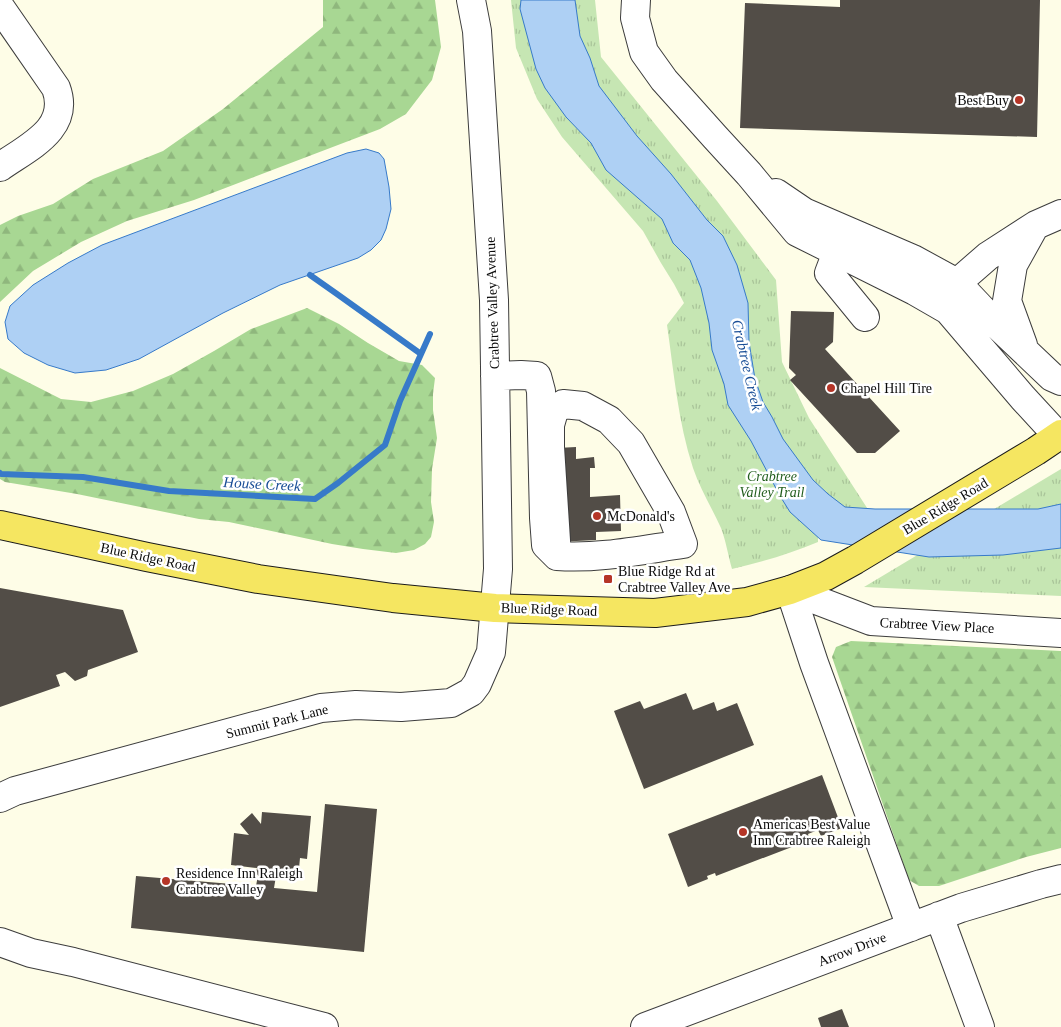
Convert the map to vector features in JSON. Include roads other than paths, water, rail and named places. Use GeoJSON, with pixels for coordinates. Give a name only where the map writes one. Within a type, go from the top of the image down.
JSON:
{"type":"FeatureCollection","features":[{"type":"Feature","properties":{"kind":"main road","name":"Blue Ridge Road"},"geometry":{"type":"LineString","coordinates":[[0,525],[258,579],[393,598],[495,608],[655,613],[747,602],[790,590],[826,576],[1052,440]]}},
{"type":"Feature","properties":{"kind":"street","name":"Crabtree Valley Avenue"},"geometry":{"type":"LineString","coordinates":[[471,0],[477,31],[494,300],[498,557],[495,608]]}},
{"type":"Feature","properties":{"kind":"street"},"geometry":{"type":"LineString","coordinates":[[636,0],[635,18],[644,52],[664,80],[750,174],[797,232],[915,291],[948,310],[1023,398],[1052,440]]}},
{"type":"Feature","properties":{"kind":"street"},"geometry":{"type":"LineString","coordinates":[[0,167],[48,132],[56,122],[59,112],[59,96],[56,88],[4,23]]}},
{"type":"Feature","properties":{"kind":"street"},"geometry":{"type":"LineString","coordinates":[[750,174],[804,212],[913,259],[957,283],[993,321],[1052,376],[1061,381]]}},
{"type":"Feature","properties":{"kind":"street"},"geometry":{"type":"LineString","coordinates":[[948,310],[957,283],[988,256],[1036,225],[1061,214]]}},
{"type":"Feature","properties":{"kind":"street"},"geometry":{"type":"LineString","coordinates":[[1025,351],[1007,301],[1013,265],[1036,225]]}},
{"type":"Feature","properties":{"kind":"street"},"geometry":{"type":"LineString","coordinates":[[837,252],[854,249],[913,259]]}},
{"type":"Feature","properties":{"kind":"street"},"geometry":{"type":"LineString","coordinates":[[837,252],[829,273],[865,317]]}},
{"type":"Feature","properties":{"kind":"street"},"geometry":{"type":"LineString","coordinates":[[495,376],[536,376],[541,391],[546,545],[557,556],[578,558],[683,544],[671,512],[631,443],[608,420],[583,406],[563,404],[554,411],[550,424],[557,556]]}},
{"type":"Feature","properties":{"kind":"street"},"geometry":{"type":"LineString","coordinates":[[790,590],[814,663],[911,927]]}},
{"type":"Feature","properties":{"kind":"street","name":"Crabtree View Place"},"geometry":{"type":"LineString","coordinates":[[790,590],[871,621],[1061,633]]}},
{"type":"Feature","properties":{"kind":"street","name":"Summit Park Lane"},"geometry":{"type":"LineString","coordinates":[[0,798],[15,791],[321,708],[356,705],[400,707],[450,703],[471,692],[477,684],[491,652],[495,608]]}},
{"type":"Feature","properties":{"kind":"street","name":"Arrow Drive"},"geometry":{"type":"LineString","coordinates":[[645,1027],[961,908],[1061,879]]}},
{"type":"Feature","properties":{"kind":"street"},"geometry":{"type":"LineString","coordinates":[[939,916],[980,1027]]}},
{"type":"Feature","properties":{"kind":"street"},"geometry":{"type":"LineString","coordinates":[[0,942],[31,953],[73,962],[324,1027]]}},
{"type":"Feature","properties":{"kind":"water","name":"Crabtree Creek"},"geometry":{"type":"Polygon","coordinates":[[[521,0],[575,0],[580,36],[590,58],[599,86],[637,136],[671,174],[707,220],[723,236],[737,265],[748,303],[749,342],[755,379],[763,402],[783,439],[813,480],[845,507],[875,509],[1038,509],[1061,504],[1061,548],[1003,555],[929,557],[821,540],[790,512],[751,441],[728,405],[724,384],[712,350],[709,323],[701,288],[690,260],[673,243],[662,219],[606,170],[591,143],[566,117],[545,88],[536,69],[520,9],[521,0]]]}},
{"type":"Feature","properties":{"kind":"water"},"geometry":{"type":"Polygon","coordinates":[[[366,149],[379,153],[384,159],[391,209],[381,240],[371,250],[358,258],[280,285],[223,313],[139,359],[106,370],[75,373],[48,365],[24,353],[8,339],[5,322],[10,306],[33,285],[68,263],[102,245],[347,153],[366,149]]]}},
{"type":"Feature","properties":{"kind":"waterway"},"geometry":{"type":"LineString","coordinates":[[310,275],[421,354]]}},
{"type":"Feature","properties":{"kind":"waterway","name":"House Creek"},"geometry":{"type":"LineString","coordinates":[[0,473],[83,477],[169,491],[315,499],[385,445],[400,401],[430,334]]}},
{"type":"Feature","properties":{"kind":"place","name":"Best Buy"},"geometry":{"type":"Point","coordinates":[1019,100]}},
{"type":"Feature","properties":{"kind":"place","name":"Chapel Hill Tire"},"geometry":{"type":"Point","coordinates":[831,388]}},
{"type":"Feature","properties":{"kind":"place","name":"McDonald's"},"geometry":{"type":"Point","coordinates":[597,516]}},
{"type":"Feature","properties":{"kind":"place","name":"Blue Ridge Rd at Crabtree Valley Ave"},"geometry":{"type":"Point","coordinates":[608,579]}},
{"type":"Feature","properties":{"kind":"place","name":"Americas Best Value Inn Crabtree Raleigh"},"geometry":{"type":"Point","coordinates":[743,832]}},
{"type":"Feature","properties":{"kind":"place","name":"Residence Inn Raleigh Crabtree Valley"},"geometry":{"type":"Point","coordinates":[166,881]}},
{"type":"Feature","properties":{"kind":"park label","name":"Crabtree Valley Trail"},"geometry":{"type":"Point","coordinates":[772,484]}}]}
